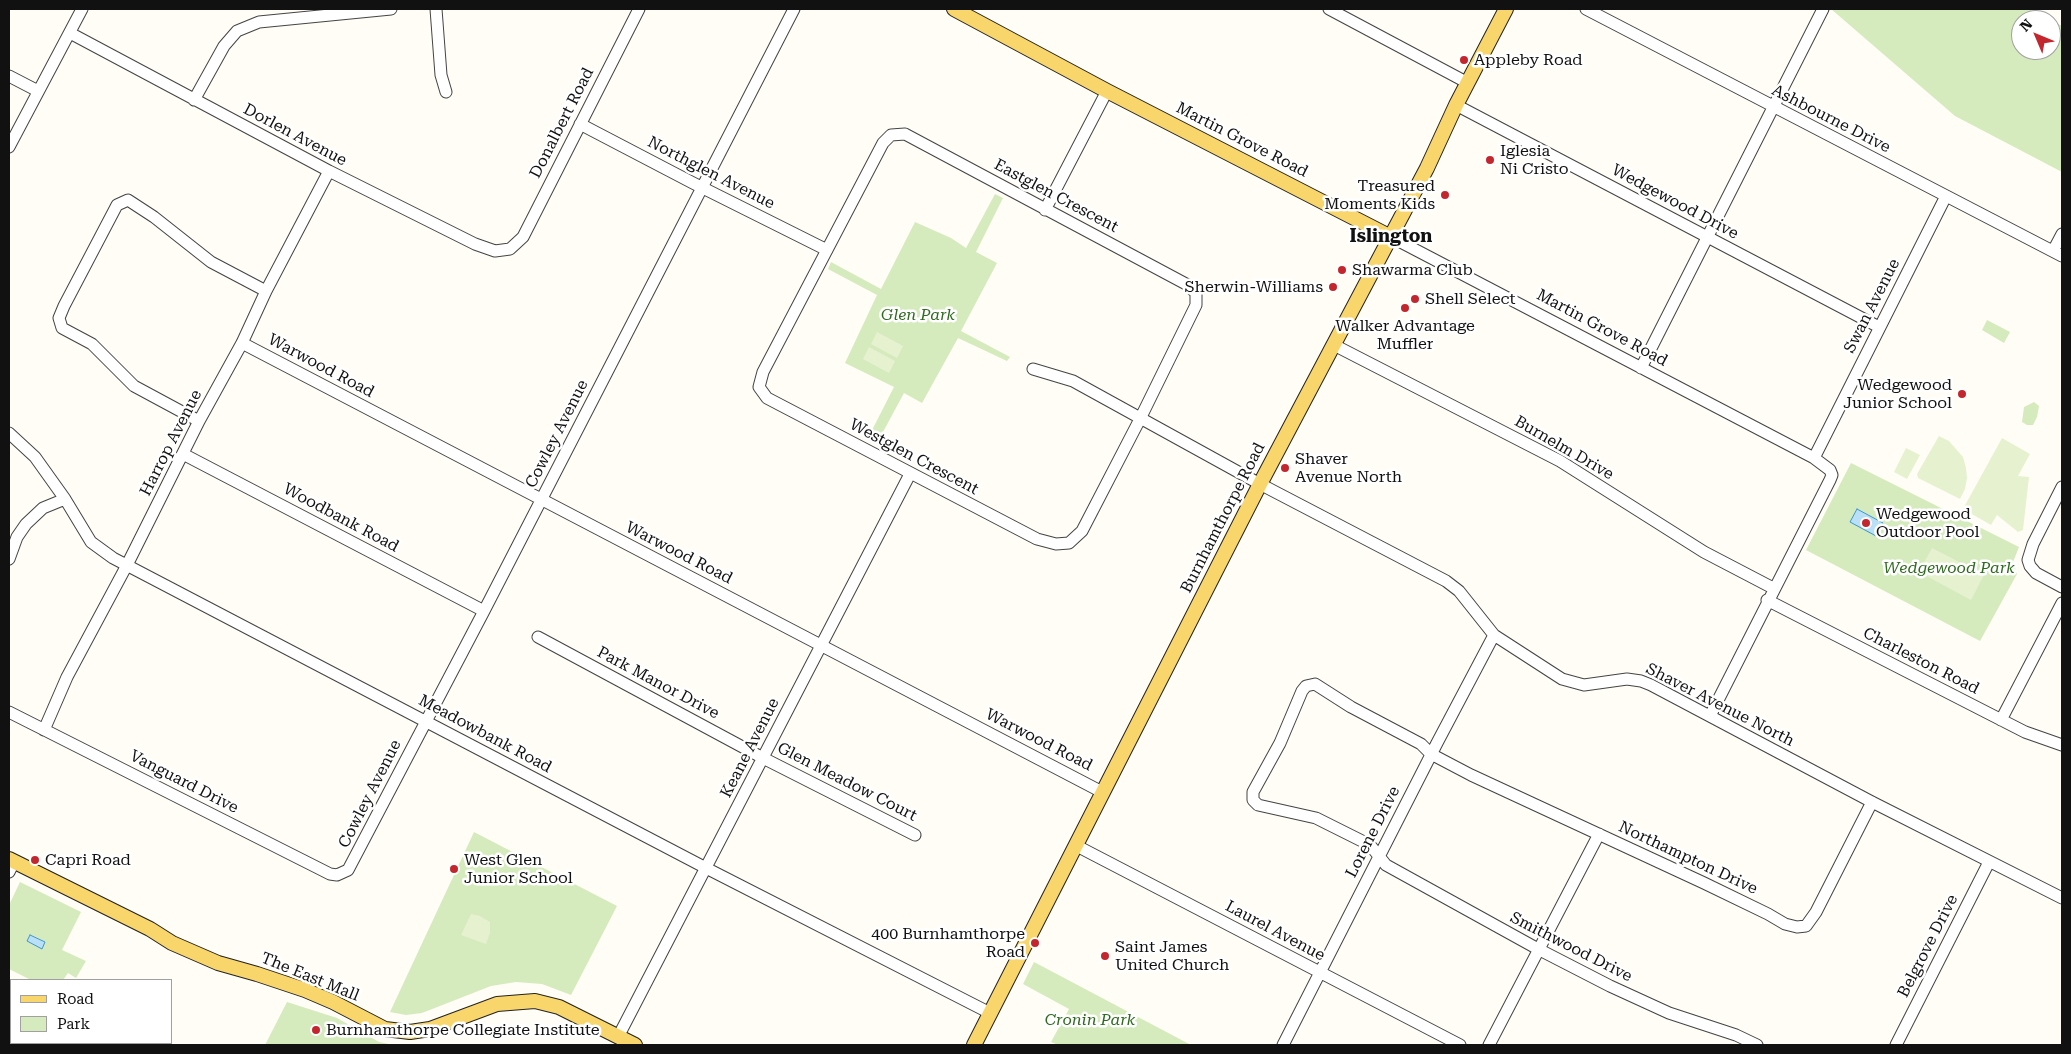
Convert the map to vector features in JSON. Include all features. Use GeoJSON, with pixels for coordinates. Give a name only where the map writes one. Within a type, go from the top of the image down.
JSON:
{"type":"FeatureCollection","features":[{"type":"Feature","properties":{"kind":"main road","name":"Martin Grove Road"},"geometry":{"type":"LineString","coordinates":[[954,9],[1107,91],[1391,237]]}},
{"type":"Feature","properties":{"kind":"main road","name":"Burnhamthorpe Road"},"geometry":{"type":"LineString","coordinates":[[974,1045],[1260,484],[1427,168],[1456,105],[1506,9]]}},
{"type":"Feature","properties":{"kind":"main road","name":"The East Mall"},"geometry":{"type":"LineString","coordinates":[[11,864],[218,963],[305,990],[333,1002],[384,1029],[410,1032],[430,1029],[497,1004],[535,1001],[559,1007],[635,1045]]}},
{"type":"Feature","properties":{"kind":"street"},"geometry":{"type":"LineString","coordinates":[[9,147],[82,9]]}},
{"type":"Feature","properties":{"kind":"street"},"geometry":{"type":"LineString","coordinates":[[194,100],[224,46],[237,31],[258,22],[391,9]]}},
{"type":"Feature","properties":{"kind":"street"},"geometry":{"type":"LineString","coordinates":[[436,9],[441,75],[446,92]]}},
{"type":"Feature","properties":{"kind":"street","name":"Donalbert Road"},"geometry":{"type":"LineString","coordinates":[[510,249],[523,237],[639,9]]}},
{"type":"Feature","properties":{"kind":"street","name":"Cowley Avenue"},"geometry":{"type":"LineString","coordinates":[[345,872],[351,866],[484,611],[794,9]]}},
{"type":"Feature","properties":{"kind":"street"},"geometry":{"type":"LineString","coordinates":[[1329,9],[1468,83]]}},
{"type":"Feature","properties":{"kind":"street","name":"Ashbourne Drive"},"geometry":{"type":"LineString","coordinates":[[1586,9],[2058,254]]}},
{"type":"Feature","properties":{"kind":"street"},"geometry":{"type":"LineString","coordinates":[[1642,368],[1774,108],[1821,10]]}},
{"type":"Feature","properties":{"kind":"street","name":"Dorlen Avenue"},"geometry":{"type":"LineString","coordinates":[[70,33],[329,171],[475,244],[495,251],[510,249]]}},
{"type":"Feature","properties":{"kind":"street"},"geometry":{"type":"LineString","coordinates":[[9,76],[38,91]]}},
{"type":"Feature","properties":{"kind":"street"},"geometry":{"type":"LineString","coordinates":[[1045,210],[1107,91]]}},
{"type":"Feature","properties":{"kind":"street","name":"Wedgewood Drive"},"geometry":{"type":"LineString","coordinates":[[1456,105],[1878,327]]}},
{"type":"Feature","properties":{"kind":"street","name":"Northglen Avenue"},"geometry":{"type":"LineString","coordinates":[[580,124],[702,188],[827,250]]}},
{"type":"Feature","properties":{"kind":"street","name":"Eastglen Crescent"},"geometry":{"type":"LineString","coordinates":[[827,250],[884,143],[891,135],[905,134],[1186,284],[1196,293],[1196,305],[1140,419]]}},
{"type":"Feature","properties":{"kind":"street","name":"Harrop Avenue"},"geometry":{"type":"LineString","coordinates":[[44,730],[67,678],[127,565],[199,421],[242,343],[266,291],[329,171]]}},
{"type":"Feature","properties":{"kind":"street","name":"Swan Avenue"},"geometry":{"type":"LineString","coordinates":[[1814,458],[1878,327],[1946,196]]}},
{"type":"Feature","properties":{"kind":"street"},"geometry":{"type":"LineString","coordinates":[[199,421],[134,386],[92,344],[62,328],[60,318],[64,306],[117,205],[128,200],[154,217],[211,262],[266,291]]}},
{"type":"Feature","properties":{"kind":"street"},"geometry":{"type":"LineString","coordinates":[[2058,254],[2062,234]]}},
{"type":"Feature","properties":{"kind":"street","name":"Martin Grove Road"},"geometry":{"type":"LineString","coordinates":[[1391,237],[1826,465],[1831,472],[1830,480],[1773,588]]}},
{"type":"Feature","properties":{"kind":"street","name":"Westglen Crescent"},"geometry":{"type":"LineString","coordinates":[[827,250],[763,372],[759,387],[767,398],[1037,539],[1056,544],[1069,543],[1082,531],[1140,419]]}},
{"type":"Feature","properties":{"kind":"street","name":"Warwood Road"},"geometry":{"type":"LineString","coordinates":[[242,343],[1102,792]]}},
{"type":"Feature","properties":{"kind":"street","name":"Burnelm Drive"},"geometry":{"type":"LineString","coordinates":[[1334,345],[1560,461],[1704,552],[1773,588]]}},
{"type":"Feature","properties":{"kind":"street","name":"Shaver Avenue North"},"geometry":{"type":"LineString","coordinates":[[1033,369],[1073,381],[1260,484],[1446,581],[1466,598],[1494,636],[1562,679],[1584,685],[1627,679],[1642,681],[1989,862],[2061,894]]}},
{"type":"Feature","properties":{"kind":"street","name":"Meadowbank Road"},"geometry":{"type":"LineString","coordinates":[[9,433],[35,457],[65,499],[91,542],[113,558],[990,1014]]}},
{"type":"Feature","properties":{"kind":"street","name":"Woodbank Road"},"geometry":{"type":"LineString","coordinates":[[183,454],[484,611]]}},
{"type":"Feature","properties":{"kind":"street","name":"Keane Avenue"},"geometry":{"type":"LineString","coordinates":[[618,1037],[910,474]]}},
{"type":"Feature","properties":{"kind":"street"},"geometry":{"type":"LineString","coordinates":[[2062,487],[2028,554],[2031,568],[2036,573],[2062,587]]}},
{"type":"Feature","properties":{"kind":"street"},"geometry":{"type":"LineString","coordinates":[[9,559],[17,537],[26,524],[43,508],[65,499]]}},
{"type":"Feature","properties":{"kind":"street"},"geometry":{"type":"LineString","coordinates":[[1710,716],[1773,588]]}},
{"type":"Feature","properties":{"kind":"street","name":"Charleston Road"},"geometry":{"type":"LineString","coordinates":[[1767,600],[2025,732],[2062,745]]}},
{"type":"Feature","properties":{"kind":"street"},"geometry":{"type":"LineString","coordinates":[[2001,720],[2062,603]]}},
{"type":"Feature","properties":{"kind":"street","name":"Lorene Drive"},"geometry":{"type":"LineString","coordinates":[[1284,1045],[1319,972],[1494,636]]}},
{"type":"Feature","properties":{"kind":"street","name":"Park Manor Drive"},"geometry":{"type":"LineString","coordinates":[[538,638],[764,758]]}},
{"type":"Feature","properties":{"kind":"street","name":"Northampton Drive"},"geometry":{"type":"LineString","coordinates":[[1379,858],[1370,845],[1324,822],[1258,805],[1253,800],[1253,792],[1280,743],[1297,699],[1304,688],[1315,684],[1351,707],[1421,744],[1431,754],[1517,798],[1744,902],[1785,924],[1797,927],[1806,926],[1816,912],[1872,802]]}},
{"type":"Feature","properties":{"kind":"street","name":"Vanguard Drive"},"geometry":{"type":"LineString","coordinates":[[9,712],[330,874],[337,876],[345,872]]}},
{"type":"Feature","properties":{"kind":"street","name":"Glen Meadow Court"},"geometry":{"type":"LineString","coordinates":[[764,758],[915,836]]}},
{"type":"Feature","properties":{"kind":"street"},"geometry":{"type":"LineString","coordinates":[[1489,1045],[1599,834]]}},
{"type":"Feature","properties":{"kind":"street","name":"Laurel Avenue"},"geometry":{"type":"LineString","coordinates":[[1075,845],[1460,1045]]}},
{"type":"Feature","properties":{"kind":"street","name":"Smithwood Drive"},"geometry":{"type":"LineString","coordinates":[[1379,858],[1396,871],[1538,950],[1654,1007],[1736,1035],[1757,1045]]}},
{"type":"Feature","properties":{"kind":"street","name":"Belgrove Drive"},"geometry":{"type":"LineString","coordinates":[[1896,1045],[1989,862]]}},
{"type":"Feature","properties":{"kind":"green space"},"geometry":{"type":"Polygon","coordinates":[[[1831,9],[2031,9],[2033,10],[2011,10],[2011,60],[2061,60],[2062,26],[2062,172],[1955,116],[1831,9]]]}},
{"type":"Feature","properties":{"kind":"green space","name":"Glen Park"},"geometry":{"type":"Polygon","coordinates":[[[995,194],[1003,198],[976,252],[997,263],[961,331],[1010,357],[1007,361],[958,338],[922,403],[904,393],[877,443],[868,438],[894,387],[845,363],[877,295],[828,269],[831,262],[881,289],[915,222],[951,238],[966,248],[995,194]]]}},
{"type":"Feature","properties":{"kind":"green space"},"geometry":{"type":"Polygon","coordinates":[[[1987,320],[2010,332],[2004,343],[1982,330],[1987,320]]]}},
{"type":"Feature","properties":{"kind":"green space"},"geometry":{"type":"Polygon","coordinates":[[[877,332],[903,346],[897,358],[871,344],[877,332]]]}},
{"type":"Feature","properties":{"kind":"green space"},"geometry":{"type":"Polygon","coordinates":[[[869,347],[895,361],[889,373],[863,359],[869,347]]]}},
{"type":"Feature","properties":{"kind":"green space"},"geometry":{"type":"Polygon","coordinates":[[[2034,402],[2039,406],[2037,417],[2033,425],[2027,425],[2022,422],[2024,407],[2034,402]]]}},
{"type":"Feature","properties":{"kind":"green space"},"geometry":{"type":"Polygon","coordinates":[[[1939,436],[1949,441],[1963,457],[1967,478],[1965,489],[1960,499],[1918,478],[1917,474],[1939,436]]]}},
{"type":"Feature","properties":{"kind":"green space"},"geometry":{"type":"Polygon","coordinates":[[[2002,438],[2030,454],[2018,476],[2029,477],[2023,530],[2018,532],[1997,515],[1991,525],[1963,509],[2002,438]]]}},
{"type":"Feature","properties":{"kind":"green space"},"geometry":{"type":"Polygon","coordinates":[[[1906,448],[1920,455],[1907,479],[1894,472],[1906,448]]]}},
{"type":"Feature","properties":{"kind":"green space","name":"Wedgewood Park"},"geometry":{"type":"Polygon","coordinates":[[[1851,463],[2019,547],[2013,562],[2017,574],[1980,641],[1806,550],[1851,463]]]}},
{"type":"Feature","properties":{"kind":"green space"},"geometry":{"type":"Polygon","coordinates":[[[1932,548],[1984,575],[1971,600],[1919,572],[1932,548]]]}},
{"type":"Feature","properties":{"kind":"green space"},"geometry":{"type":"Polygon","coordinates":[[[474,832],[617,906],[571,995],[542,984],[516,982],[491,986],[422,1013],[406,1015],[390,1012],[474,832]]]}},
{"type":"Feature","properties":{"kind":"green space"},"geometry":{"type":"Polygon","coordinates":[[[20,882],[81,912],[62,950],[86,961],[76,978],[68,973],[64,979],[29,979],[9,969],[9,905],[20,882]]]}},
{"type":"Feature","properties":{"kind":"green space"},"geometry":{"type":"Polygon","coordinates":[[[471,914],[480,916],[490,922],[490,933],[486,944],[461,935],[471,914]]]}},
{"type":"Feature","properties":{"kind":"green space","name":"Cronin Park"},"geometry":{"type":"Polygon","coordinates":[[[1034,962],[1191,1045],[1058,1045],[1051,1042],[1069,1009],[1023,984],[1034,962]]]}},
{"type":"Feature","properties":{"kind":"green space","name":"Burnhamthorpe Collegiate Institute"},"geometry":{"type":"Polygon","coordinates":[[[287,1002],[337,1018],[379,1042],[394,1045],[265,1045],[287,1002]]]}},
{"type":"Feature","properties":{"kind":"water","name":"Wedgewood Outdoor Pool"},"geometry":{"type":"Polygon","coordinates":[[[1857,509],[1883,523],[1876,536],[1850,522],[1857,509]]]}},
{"type":"Feature","properties":{"kind":"water"},"geometry":{"type":"Polygon","coordinates":[[[30,935],[45,942],[42,949],[27,941],[30,935]]]}},
{"type":"Feature","properties":{"kind":"place","name":"Appleby Road"},"geometry":{"type":"Point","coordinates":[1464,60]}},
{"type":"Feature","properties":{"kind":"place","name":"Iglesia Ni Cristo"},"geometry":{"type":"Point","coordinates":[1490,160]}},
{"type":"Feature","properties":{"kind":"place","name":"Treasured Moments Kids"},"geometry":{"type":"Point","coordinates":[1445,195]}},
{"type":"Feature","properties":{"kind":"place","name":"Shawarma Club"},"geometry":{"type":"Point","coordinates":[1342,270]}},
{"type":"Feature","properties":{"kind":"place","name":"Sherwin-Williams"},"geometry":{"type":"Point","coordinates":[1333,287]}},
{"type":"Feature","properties":{"kind":"place","name":"Shell Select"},"geometry":{"type":"Point","coordinates":[1415,299]}},
{"type":"Feature","properties":{"kind":"place","name":"Walker Advantage Muffler"},"geometry":{"type":"Point","coordinates":[1405,308]}},
{"type":"Feature","properties":{"kind":"place","name":"Wedgewood Junior School"},"geometry":{"type":"Point","coordinates":[1962,394]}},
{"type":"Feature","properties":{"kind":"place","name":"Shaver Avenue North"},"geometry":{"type":"Point","coordinates":[1285,468]}},
{"type":"Feature","properties":{"kind":"place","name":"Wedgewood Outdoor Pool"},"geometry":{"type":"Point","coordinates":[1866,523]}},
{"type":"Feature","properties":{"kind":"place","name":"Capri Road"},"geometry":{"type":"Point","coordinates":[35,860]}},
{"type":"Feature","properties":{"kind":"place","name":"West Glen Junior School"},"geometry":{"type":"Point","coordinates":[454,869]}},
{"type":"Feature","properties":{"kind":"place","name":"400 Burnhamthorpe Road"},"geometry":{"type":"Point","coordinates":[1035,943]}},
{"type":"Feature","properties":{"kind":"place","name":"Saint James United Church"},"geometry":{"type":"Point","coordinates":[1105,956]}},
{"type":"Feature","properties":{"kind":"place","name":"Burnhamthorpe Collegiate Institute"},"geometry":{"type":"Point","coordinates":[316,1030]}},
{"type":"Feature","properties":{"kind":"district","name":"Islington"},"geometry":{"type":"Point","coordinates":[1391,237]}}]}
